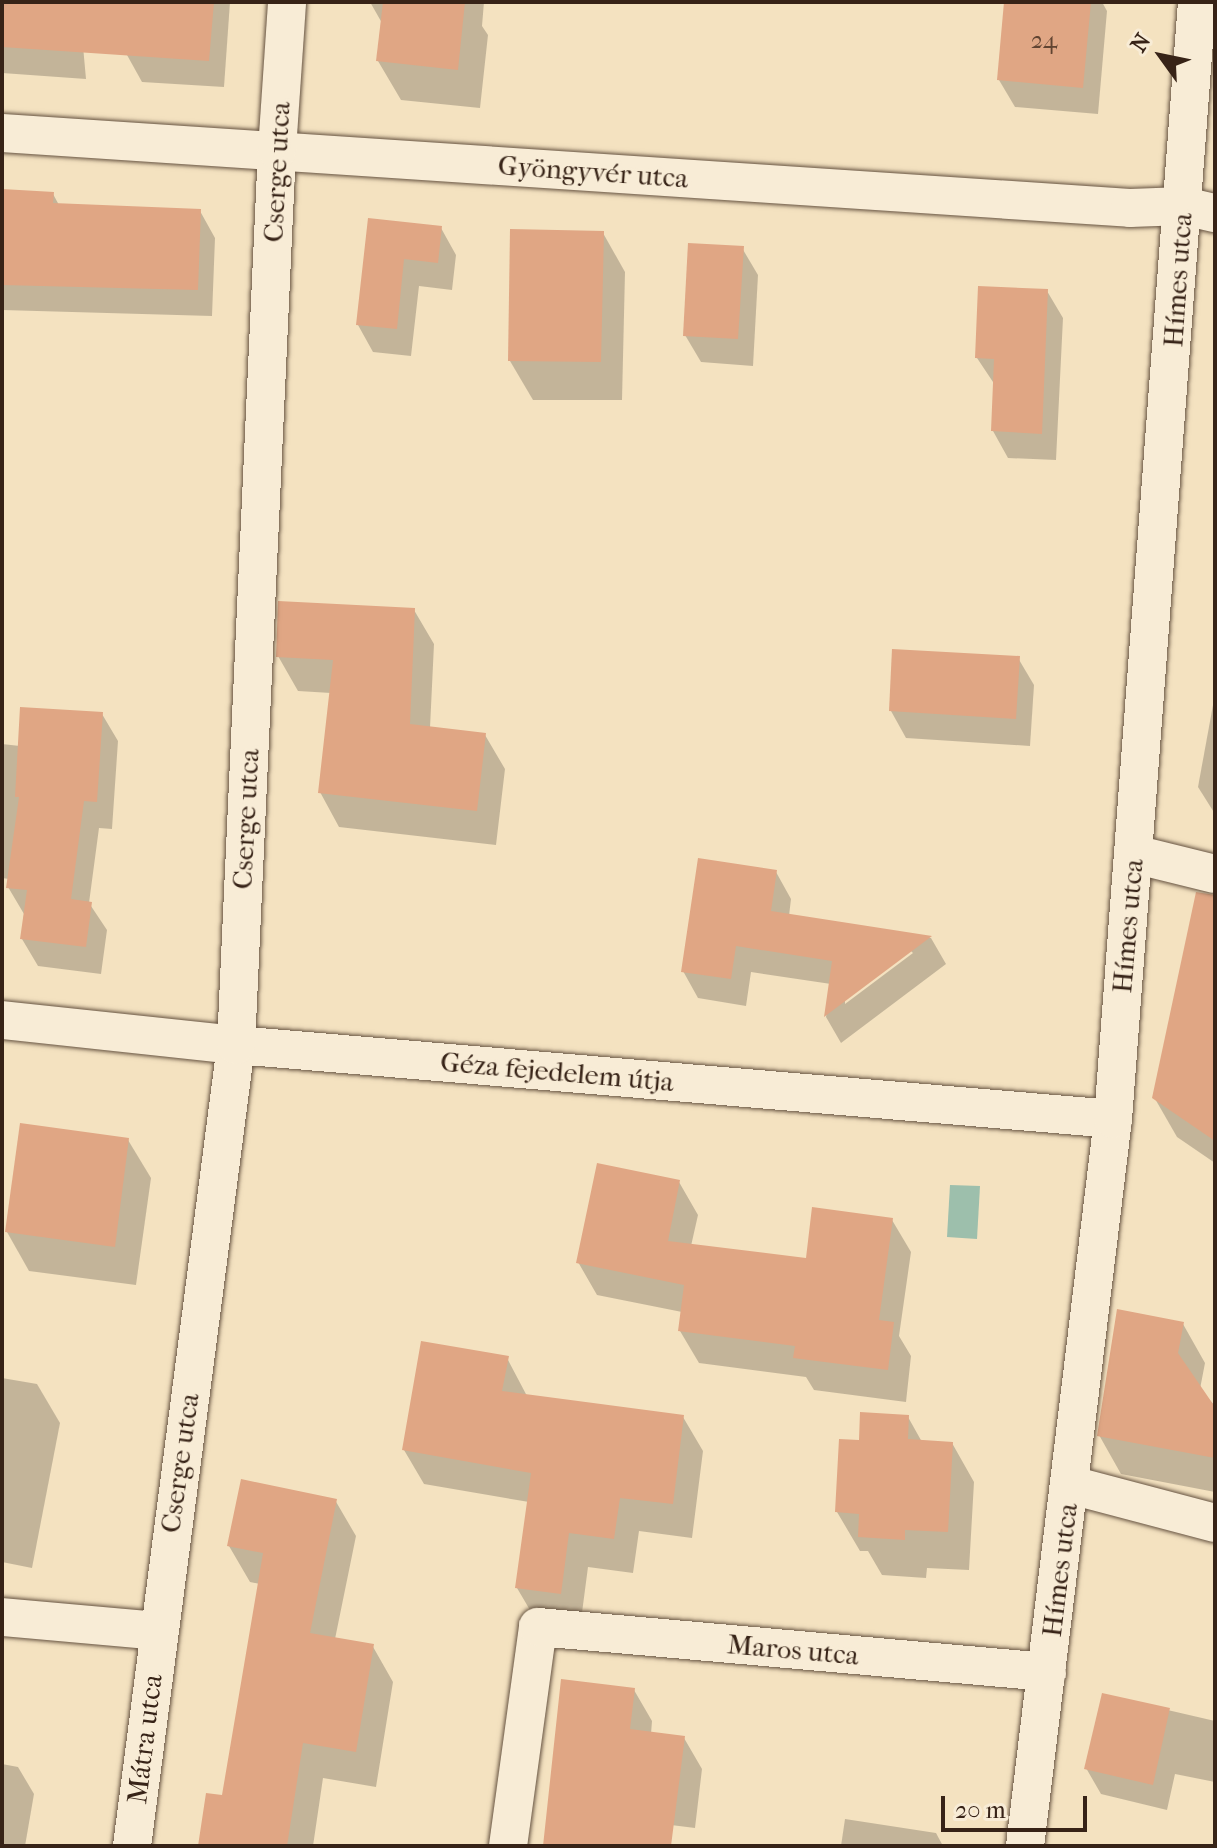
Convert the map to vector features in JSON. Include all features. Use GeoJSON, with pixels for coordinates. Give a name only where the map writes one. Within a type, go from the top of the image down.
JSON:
{"type":"FeatureCollection","features":[{"type":"Feature","properties":{"kind":"street","name":"Cserge utca"},"geometry":{"type":"LineString","coordinates":[[158,1631],[236,1045],[277,150],[287,2]]}},
{"type":"Feature","properties":{"kind":"street","name":"Hímes utca"},"geometry":{"type":"LineString","coordinates":[[1025,1846],[1113,1119],[1134,854],[1200,209],[1197,2]]}},
{"type":"Feature","properties":{"kind":"street","name":"Gyöngyvér utca"},"geometry":{"type":"LineString","coordinates":[[2,133],[1130,208],[1200,209]]}},
{"type":"Feature","properties":{"kind":"street"},"geometry":{"type":"LineString","coordinates":[[1134,854],[1215,874]]}},
{"type":"Feature","properties":{"kind":"street","name":"Géza fejedelem útja"},"geometry":{"type":"LineString","coordinates":[[2,1020],[236,1045],[1113,1119]]}},
{"type":"Feature","properties":{"kind":"street"},"geometry":{"type":"LineString","coordinates":[[1071,1485],[1215,1523]]}},
{"type":"Feature","properties":{"kind":"street"},"geometry":{"type":"LineString","coordinates":[[2,1617],[158,1631]]}},
{"type":"Feature","properties":{"kind":"street","name":"Maros utca"},"geometry":{"type":"LineString","coordinates":[[508,1846],[538,1627],[1047,1672]]}},
{"type":"Feature","properties":{"kind":"street","name":"Mátra utca"},"geometry":{"type":"LineString","coordinates":[[132,1846],[158,1631]]}},
{"type":"Feature","properties":{"kind":"shaded area"},"geometry":{"type":"Polygon","coordinates":[[[950,1185],[980,1186],[977,1239],[947,1237],[950,1185]]]}},
{"type":"Feature","properties":{"kind":"building"},"geometry":{"type":"Polygon","coordinates":[[[2,2],[214,2],[209,61],[2,47],[2,2]]]}},
{"type":"Feature","properties":{"kind":"building"},"geometry":{"type":"Polygon","coordinates":[[[383,2],[465,2],[458,70],[376,61],[383,2]]]}},
{"type":"Feature","properties":{"kind":"building"},"geometry":{"type":"Polygon","coordinates":[[[1004,2],[1091,2],[1083,88],[997,80],[1004,2]]]}},
{"type":"Feature","properties":{"kind":"building"},"geometry":{"type":"Polygon","coordinates":[[[2,189],[54,192],[53,203],[201,209],[198,290],[2,285],[2,189]]]}},
{"type":"Feature","properties":{"kind":"building"},"geometry":{"type":"Polygon","coordinates":[[[368,218],[442,226],[438,263],[404,259],[397,329],[356,325],[368,218]]]}},
{"type":"Feature","properties":{"kind":"building"},"geometry":{"type":"Polygon","coordinates":[[[510,229],[604,231],[601,362],[508,361],[510,229]]]}},
{"type":"Feature","properties":{"kind":"building"},"geometry":{"type":"Polygon","coordinates":[[[688,243],[744,246],[738,339],[683,336],[688,243]]]}},
{"type":"Feature","properties":{"kind":"building"},"geometry":{"type":"Polygon","coordinates":[[[978,286],[1048,289],[1042,434],[991,431],[994,359],[975,358],[978,286]]]}},
{"type":"Feature","properties":{"kind":"building"},"geometry":{"type":"Polygon","coordinates":[[[278,601],[415,608],[410,724],[486,733],[477,811],[318,793],[333,660],[276,657],[278,601]]]}},
{"type":"Feature","properties":{"kind":"building"},"geometry":{"type":"Polygon","coordinates":[[[892,649],[1020,656],[1016,719],[889,711],[892,649]]]}},
{"type":"Feature","properties":{"kind":"building"},"geometry":{"type":"Polygon","coordinates":[[[20,707],[103,712],[97,802],[84,801],[71,899],[92,902],[86,947],[20,939],[27,890],[6,888],[19,797],[15,797],[20,707]]]}},
{"type":"Feature","properties":{"kind":"building"},"geometry":{"type":"Polygon","coordinates":[[[698,858],[777,870],[771,911],[932,936],[824,1017],[832,961],[736,946],[731,979],[681,972],[698,858]]]}},
{"type":"Feature","properties":{"kind":"building"},"geometry":{"type":"Polygon","coordinates":[[[1196,892],[1215,895],[1215,1141],[1152,1098],[1196,892]]]}},
{"type":"Feature","properties":{"kind":"building"},"geometry":{"type":"Polygon","coordinates":[[[20,1123],[129,1138],[115,1247],[5,1232],[20,1123]]]}},
{"type":"Feature","properties":{"kind":"building"},"geometry":{"type":"Polygon","coordinates":[[[597,1163],[680,1180],[668,1241],[806,1258],[812,1207],[893,1218],[879,1320],[894,1322],[888,1370],[793,1358],[795,1346],[678,1331],[684,1285],[576,1263],[597,1163]]]}},
{"type":"Feature","properties":{"kind":"building"},"geometry":{"type":"Polygon","coordinates":[[[1117,1309],[1184,1322],[1178,1353],[1215,1407],[1215,1458],[1097,1436],[1117,1309]]]}},
{"type":"Feature","properties":{"kind":"building"},"geometry":{"type":"Polygon","coordinates":[[[421,1341],[509,1356],[502,1391],[684,1415],[673,1504],[620,1498],[614,1539],[569,1533],[561,1594],[515,1588],[531,1473],[402,1450],[421,1341]]]}},
{"type":"Feature","properties":{"kind":"building"},"geometry":{"type":"Polygon","coordinates":[[[860,1412],[909,1415],[908,1439],[953,1442],[948,1532],[905,1530],[905,1540],[858,1537],[859,1514],[835,1512],[839,1439],[859,1440],[860,1412]]]}},
{"type":"Feature","properties":{"kind":"building"},"geometry":{"type":"Polygon","coordinates":[[[241,1479],[337,1499],[310,1633],[374,1644],[356,1752],[303,1743],[287,1846],[198,1846],[206,1793],[222,1795],[263,1553],[227,1546],[241,1479]]]}},
{"type":"Feature","properties":{"kind":"building"},"geometry":{"type":"Polygon","coordinates":[[[561,1679],[635,1688],[630,1729],[685,1736],[671,1846],[543,1846],[561,1679]]]}},
{"type":"Feature","properties":{"kind":"building"},"geometry":{"type":"Polygon","coordinates":[[[1102,1693],[1170,1708],[1153,1785],[1084,1769],[1102,1693]]]}}]}
